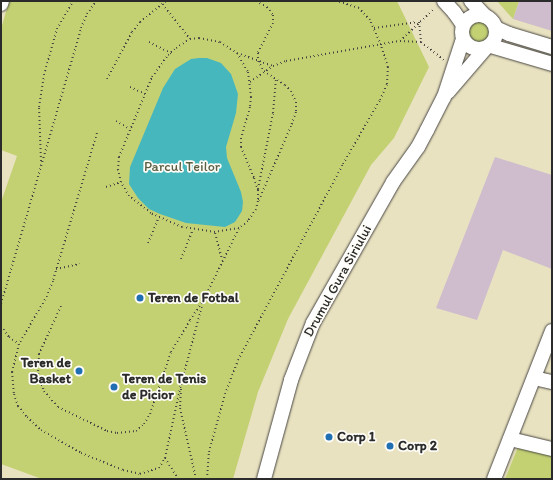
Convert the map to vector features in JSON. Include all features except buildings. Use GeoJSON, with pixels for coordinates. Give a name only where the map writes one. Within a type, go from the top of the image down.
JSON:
{"type":"FeatureCollection","features":[{"type":"Feature","properties":{"kind":"street"},"geometry":{"type":"LineString","coordinates":[[471,1],[485,16]]}},
{"type":"Feature","properties":{"kind":"street"},"geometry":{"type":"LineString","coordinates":[[440,4],[454,12],[463,32],[470,47],[480,50],[488,47],[496,38],[496,28],[490,18],[485,16],[474,15],[470,18],[463,32]]}},
{"type":"Feature","properties":{"kind":"street"},"geometry":{"type":"LineString","coordinates":[[496,28],[509,34],[552,47]]}},
{"type":"Feature","properties":{"kind":"street","name":"Drumul Gura Siriului"},"geometry":{"type":"LineString","coordinates":[[264,479],[291,380],[313,324],[393,182],[418,147],[444,97],[454,68],[463,32]]}},
{"type":"Feature","properties":{"kind":"street"},"geometry":{"type":"LineString","coordinates":[[488,47],[552,64]]}},
{"type":"Feature","properties":{"kind":"street","name":"Drumul Gura Siriului"},"geometry":{"type":"LineString","coordinates":[[444,97],[488,47]]}},
{"type":"Feature","properties":{"kind":"street"},"geometry":{"type":"LineString","coordinates":[[494,479],[552,331]]}},
{"type":"Feature","properties":{"kind":"street"},"geometry":{"type":"LineString","coordinates":[[534,378],[552,382]]}},
{"type":"Feature","properties":{"kind":"street"},"geometry":{"type":"LineString","coordinates":[[510,439],[552,449]]}},
{"type":"Feature","properties":{"kind":"path"},"geometry":{"type":"LineString","coordinates":[[42,164],[39,107],[45,72],[57,29],[73,1]]}},
{"type":"Feature","properties":{"kind":"path"},"geometry":{"type":"LineString","coordinates":[[1,304],[81,28],[87,14],[96,1]]}},
{"type":"Feature","properties":{"kind":"path"},"geometry":{"type":"LineString","coordinates":[[160,1],[190,39]]}},
{"type":"Feature","properties":{"kind":"path"},"geometry":{"type":"LineString","coordinates":[[107,79],[132,32],[140,22],[166,1]]}},
{"type":"Feature","properties":{"kind":"path"},"geometry":{"type":"LineString","coordinates":[[61,306],[39,354],[38,373],[44,391],[58,407],[107,431],[117,433],[136,431],[144,424],[150,414],[171,352],[203,301],[239,228],[248,221],[256,209],[296,112],[296,102],[291,91],[264,71],[258,61],[258,53],[271,28],[272,15],[267,7],[256,1]]}},
{"type":"Feature","properties":{"kind":"path"},"geometry":{"type":"LineString","coordinates":[[207,479],[209,452],[225,394],[238,360],[342,164],[380,100],[388,76],[388,68],[381,45],[374,28],[364,12],[338,1]]}},
{"type":"Feature","properties":{"kind":"path"},"geometry":{"type":"LineString","coordinates":[[400,41],[440,4]]}},
{"type":"Feature","properties":{"kind":"path"},"geometry":{"type":"LineString","coordinates":[[374,28],[419,22]]}},
{"type":"Feature","properties":{"kind":"path"},"geometry":{"type":"LineString","coordinates":[[419,22],[422,42]]}},
{"type":"Feature","properties":{"kind":"path"},"geometry":{"type":"LineString","coordinates":[[239,228],[215,232],[193,230],[151,213],[129,196],[121,182],[118,170],[119,157],[152,77],[171,53],[190,39],[198,38],[220,42],[237,53],[272,66]]}},
{"type":"Feature","properties":{"kind":"path"},"geometry":{"type":"LineString","coordinates":[[250,82],[272,66],[286,61],[400,41],[422,42],[454,68]]}},
{"type":"Feature","properties":{"kind":"path"},"geometry":{"type":"LineString","coordinates":[[149,42],[171,53]]}},
{"type":"Feature","properties":{"kind":"path"},"geometry":{"type":"LineString","coordinates":[[237,53],[245,63],[250,82],[250,107],[242,129],[241,147],[258,190]]}},
{"type":"Feature","properties":{"kind":"path"},"geometry":{"type":"LineString","coordinates":[[258,202],[258,190],[273,113],[276,80]]}},
{"type":"Feature","properties":{"kind":"path"},"geometry":{"type":"LineString","coordinates":[[130,86],[145,94]]}},
{"type":"Feature","properties":{"kind":"path"},"geometry":{"type":"LineString","coordinates":[[116,121],[130,129]]}},
{"type":"Feature","properties":{"kind":"path"},"geometry":{"type":"LineString","coordinates":[[97,133],[47,296],[19,344],[12,372],[14,394],[18,406],[41,430],[81,453],[132,473],[149,472],[160,468],[165,458],[181,384],[203,301]]}},
{"type":"Feature","properties":{"kind":"path"},"geometry":{"type":"LineString","coordinates":[[106,187],[121,182]]}},
{"type":"Feature","properties":{"kind":"path"},"geometry":{"type":"LineString","coordinates":[[148,243],[159,217]]}},
{"type":"Feature","properties":{"kind":"path"},"geometry":{"type":"LineString","coordinates":[[181,259],[193,230]]}},
{"type":"Feature","properties":{"kind":"path"},"geometry":{"type":"LineString","coordinates":[[215,232],[222,261]]}},
{"type":"Feature","properties":{"kind":"path"},"geometry":{"type":"LineString","coordinates":[[56,269],[79,264]]}},
{"type":"Feature","properties":{"kind":"path"},"geometry":{"type":"LineString","coordinates":[[1,326],[9,336],[19,344]]}},
{"type":"Feature","properties":{"kind":"path"},"geometry":{"type":"LineString","coordinates":[[181,384],[180,408],[196,479]]}},
{"type":"Feature","properties":{"kind":"path"},"geometry":{"type":"LineString","coordinates":[[165,458],[178,479]]}},
{"type":"Feature","properties":{"kind":"shaded area"},"geometry":{"type":"Polygon","coordinates":[[[519,1],[552,1],[552,31],[513,19],[519,1]]]}},
{"type":"Feature","properties":{"kind":"shaded area"},"geometry":{"type":"Polygon","coordinates":[[[495,157],[552,175],[552,269],[503,250],[477,320],[436,308],[495,157]]]}},
{"type":"Feature","properties":{"kind":"green space","name":"Parcul Teilor"},"geometry":{"type":"Polygon","coordinates":[[[9,1],[397,1],[429,67],[394,138],[371,165],[288,319],[258,392],[233,479],[42,479],[1,464],[1,202],[17,156],[1,150],[1,29],[9,1]]]}},
{"type":"Feature","properties":{"kind":"green space"},"geometry":{"type":"Polygon","coordinates":[[[497,1],[519,1],[513,19],[497,1]]]}},
{"type":"Feature","properties":{"kind":"green space"},"geometry":{"type":"Polygon","coordinates":[[[475,22],[483,22],[489,28],[489,36],[483,42],[475,42],[469,36],[469,28],[475,22]]]}},
{"type":"Feature","properties":{"kind":"green space"},"geometry":{"type":"Polygon","coordinates":[[[518,447],[552,455],[552,479],[505,479],[518,447]]]}},
{"type":"Feature","properties":{"kind":"water"},"geometry":{"type":"Polygon","coordinates":[[[207,58],[221,63],[231,74],[238,94],[236,113],[226,147],[227,158],[241,192],[243,202],[242,211],[235,222],[225,227],[186,223],[160,214],[149,209],[138,198],[129,184],[130,167],[163,88],[175,69],[191,59],[207,58]]]}},
{"type":"Feature","properties":{"kind":"place","name":"Teren de Fotbal"},"geometry":{"type":"Point","coordinates":[140,298]}},
{"type":"Feature","properties":{"kind":"place","name":"Teren de Basket"},"geometry":{"type":"Point","coordinates":[79,371]}},
{"type":"Feature","properties":{"kind":"place","name":"Teren de Tenis de Picior"},"geometry":{"type":"Point","coordinates":[114,387]}},
{"type":"Feature","properties":{"kind":"place","name":"Corp 1"},"geometry":{"type":"Point","coordinates":[329,437]}},
{"type":"Feature","properties":{"kind":"place","name":"Corp 2"},"geometry":{"type":"Point","coordinates":[390,446]}}]}
